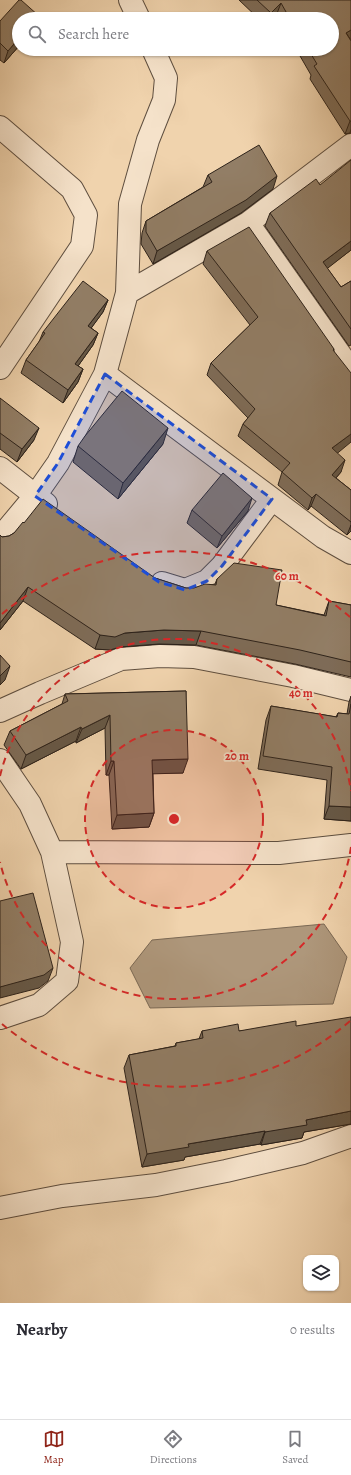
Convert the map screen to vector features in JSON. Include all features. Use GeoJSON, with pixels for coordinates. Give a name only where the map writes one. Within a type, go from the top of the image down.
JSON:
{"type":"FeatureCollection","features":[{"type":"Feature","properties":{"kind":"street"},"geometry":{"type":"LineString","coordinates":[[130,0],[136,12]]}},
{"type":"Feature","properties":{"kind":"street"},"geometry":{"type":"LineString","coordinates":[[0,538],[35,496],[58,463],[104,374],[127,292],[130,204],[148,140],[164,100],[166,78],[156,56]]}},
{"type":"Feature","properties":{"kind":"street"},"geometry":{"type":"LineString","coordinates":[[0,128],[72,190],[86,215],[82,246],[0,368]]}},
{"type":"Feature","properties":{"kind":"street"},"geometry":{"type":"LineString","coordinates":[[127,292],[248,223],[351,144]]}},
{"type":"Feature","properties":{"kind":"street"},"geometry":{"type":"LineString","coordinates":[[248,223],[351,370]]}},
{"type":"Feature","properties":{"kind":"street"},"geometry":{"type":"LineString","coordinates":[[104,374],[322,537],[351,554]]}},
{"type":"Feature","properties":{"kind":"street"},"geometry":{"type":"LineString","coordinates":[[0,468],[35,496],[61,514]]}},
{"type":"Feature","properties":{"kind":"street"},"geometry":{"type":"LineString","coordinates":[[146,573],[159,582],[185,590],[207,581],[222,566],[272,499]]}},
{"type":"Feature","properties":{"kind":"street"},"geometry":{"type":"LineString","coordinates":[[0,711],[40,692],[121,659],[160,656],[194,657],[293,676],[351,690]]}},
{"type":"Feature","properties":{"kind":"street"},"geometry":{"type":"LineString","coordinates":[[0,760],[30,804],[52,852],[72,942],[67,981],[39,1005],[0,1018]]}},
{"type":"Feature","properties":{"kind":"street"},"geometry":{"type":"LineString","coordinates":[[52,852],[279,853],[351,845]]}},
{"type":"Feature","properties":{"kind":"street"},"geometry":{"type":"LineString","coordinates":[[0,1208],[62,1196],[156,1185],[226,1171],[303,1153],[351,1137]]}},
{"type":"Feature","properties":{"kind":"highlighted area"},"geometry":{"type":"Polygon","coordinates":[[[105,374],[272,499],[222,566],[207,581],[185,590],[159,582],[35,496],[58,463],[105,374]]]}},
{"type":"Feature","properties":{"kind":"shaded area"},"geometry":{"type":"Polygon","coordinates":[[[324,924],[347,957],[333,1004],[150,1008],[130,968],[152,940],[324,924]]]}},
{"type":"Feature","properties":{"kind":"building"},"geometry":{"type":"Polygon","coordinates":[[[19,0],[21,0],[34,12],[12,12],[12,46],[8,51],[0,43],[0,21],[19,0]]]}},
{"type":"Feature","properties":{"kind":"building"},"geometry":{"type":"Polygon","coordinates":[[[257,0],[351,0],[351,30],[346,33],[351,41],[351,121],[314,66],[317,64],[312,56],[339,56],[339,12],[286,12],[281,3],[272,12],[270,12],[257,0]]]}},
{"type":"Feature","properties":{"kind":"building"},"geometry":{"type":"Polygon","coordinates":[[[259,145],[277,176],[246,200],[157,251],[146,232],[146,221],[212,182],[208,175],[259,145]]]}},
{"type":"Feature","properties":{"kind":"building"},"geometry":{"type":"Polygon","coordinates":[[[351,160],[351,241],[323,262],[341,287],[351,281],[351,329],[270,213],[316,179],[320,185],[351,160]]]}},
{"type":"Feature","properties":{"kind":"building"},"geometry":{"type":"Polygon","coordinates":[[[249,227],[334,349],[333,350],[351,373],[351,434],[332,448],[345,460],[332,475],[351,490],[351,522],[316,494],[312,498],[282,472],[290,463],[243,424],[255,409],[211,363],[258,317],[207,251],[249,227]]]}},
{"type":"Feature","properties":{"kind":"building"},"geometry":{"type":"Polygon","coordinates":[[[83,281],[108,300],[88,326],[98,333],[75,364],[83,369],[68,390],[26,360],[45,333],[43,332],[83,281]]]}},
{"type":"Feature","properties":{"kind":"building"},"geometry":{"type":"Polygon","coordinates":[[[122,391],[168,428],[123,483],[78,446],[122,391]]]}},
{"type":"Feature","properties":{"kind":"building"},"geometry":{"type":"Polygon","coordinates":[[[0,398],[39,428],[22,449],[0,433],[0,398]]]}},
{"type":"Feature","properties":{"kind":"building"},"geometry":{"type":"Polygon","coordinates":[[[223,473],[252,498],[222,536],[192,510],[223,473]]]}},
{"type":"Feature","properties":{"kind":"building"},"geometry":{"type":"Polygon","coordinates":[[[43,499],[155,578],[186,588],[194,588],[205,584],[216,585],[217,579],[234,563],[282,570],[276,605],[326,616],[329,601],[351,605],[351,662],[300,650],[201,631],[164,630],[125,633],[115,637],[100,635],[28,587],[0,623],[0,535],[2,537],[9,536],[14,533],[43,499]]]}},
{"type":"Feature","properties":{"kind":"building"},"geometry":{"type":"Polygon","coordinates":[[[0,655],[10,666],[0,676],[0,655]]]}},
{"type":"Feature","properties":{"kind":"building"},"geometry":{"type":"Polygon","coordinates":[[[186,691],[188,759],[152,760],[154,813],[117,815],[114,761],[111,761],[110,715],[82,729],[81,727],[26,755],[10,731],[68,701],[65,694],[186,691]]]}},
{"type":"Feature","properties":{"kind":"building"},"geometry":{"type":"Polygon","coordinates":[[[351,704],[351,807],[329,806],[332,767],[263,756],[271,706],[337,717],[338,713],[349,714],[351,704]]]}},
{"type":"Feature","properties":{"kind":"building"},"geometry":{"type":"Polygon","coordinates":[[[33,893],[53,968],[44,975],[0,987],[0,901],[33,893]]]}},
{"type":"Feature","properties":{"kind":"building"},"geometry":{"type":"Polygon","coordinates":[[[351,1017],[351,1111],[306,1120],[307,1125],[188,1144],[189,1147],[147,1154],[129,1055],[176,1046],[176,1043],[203,1038],[202,1031],[238,1024],[239,1031],[296,1021],[296,1026],[351,1017]]]}}]}
